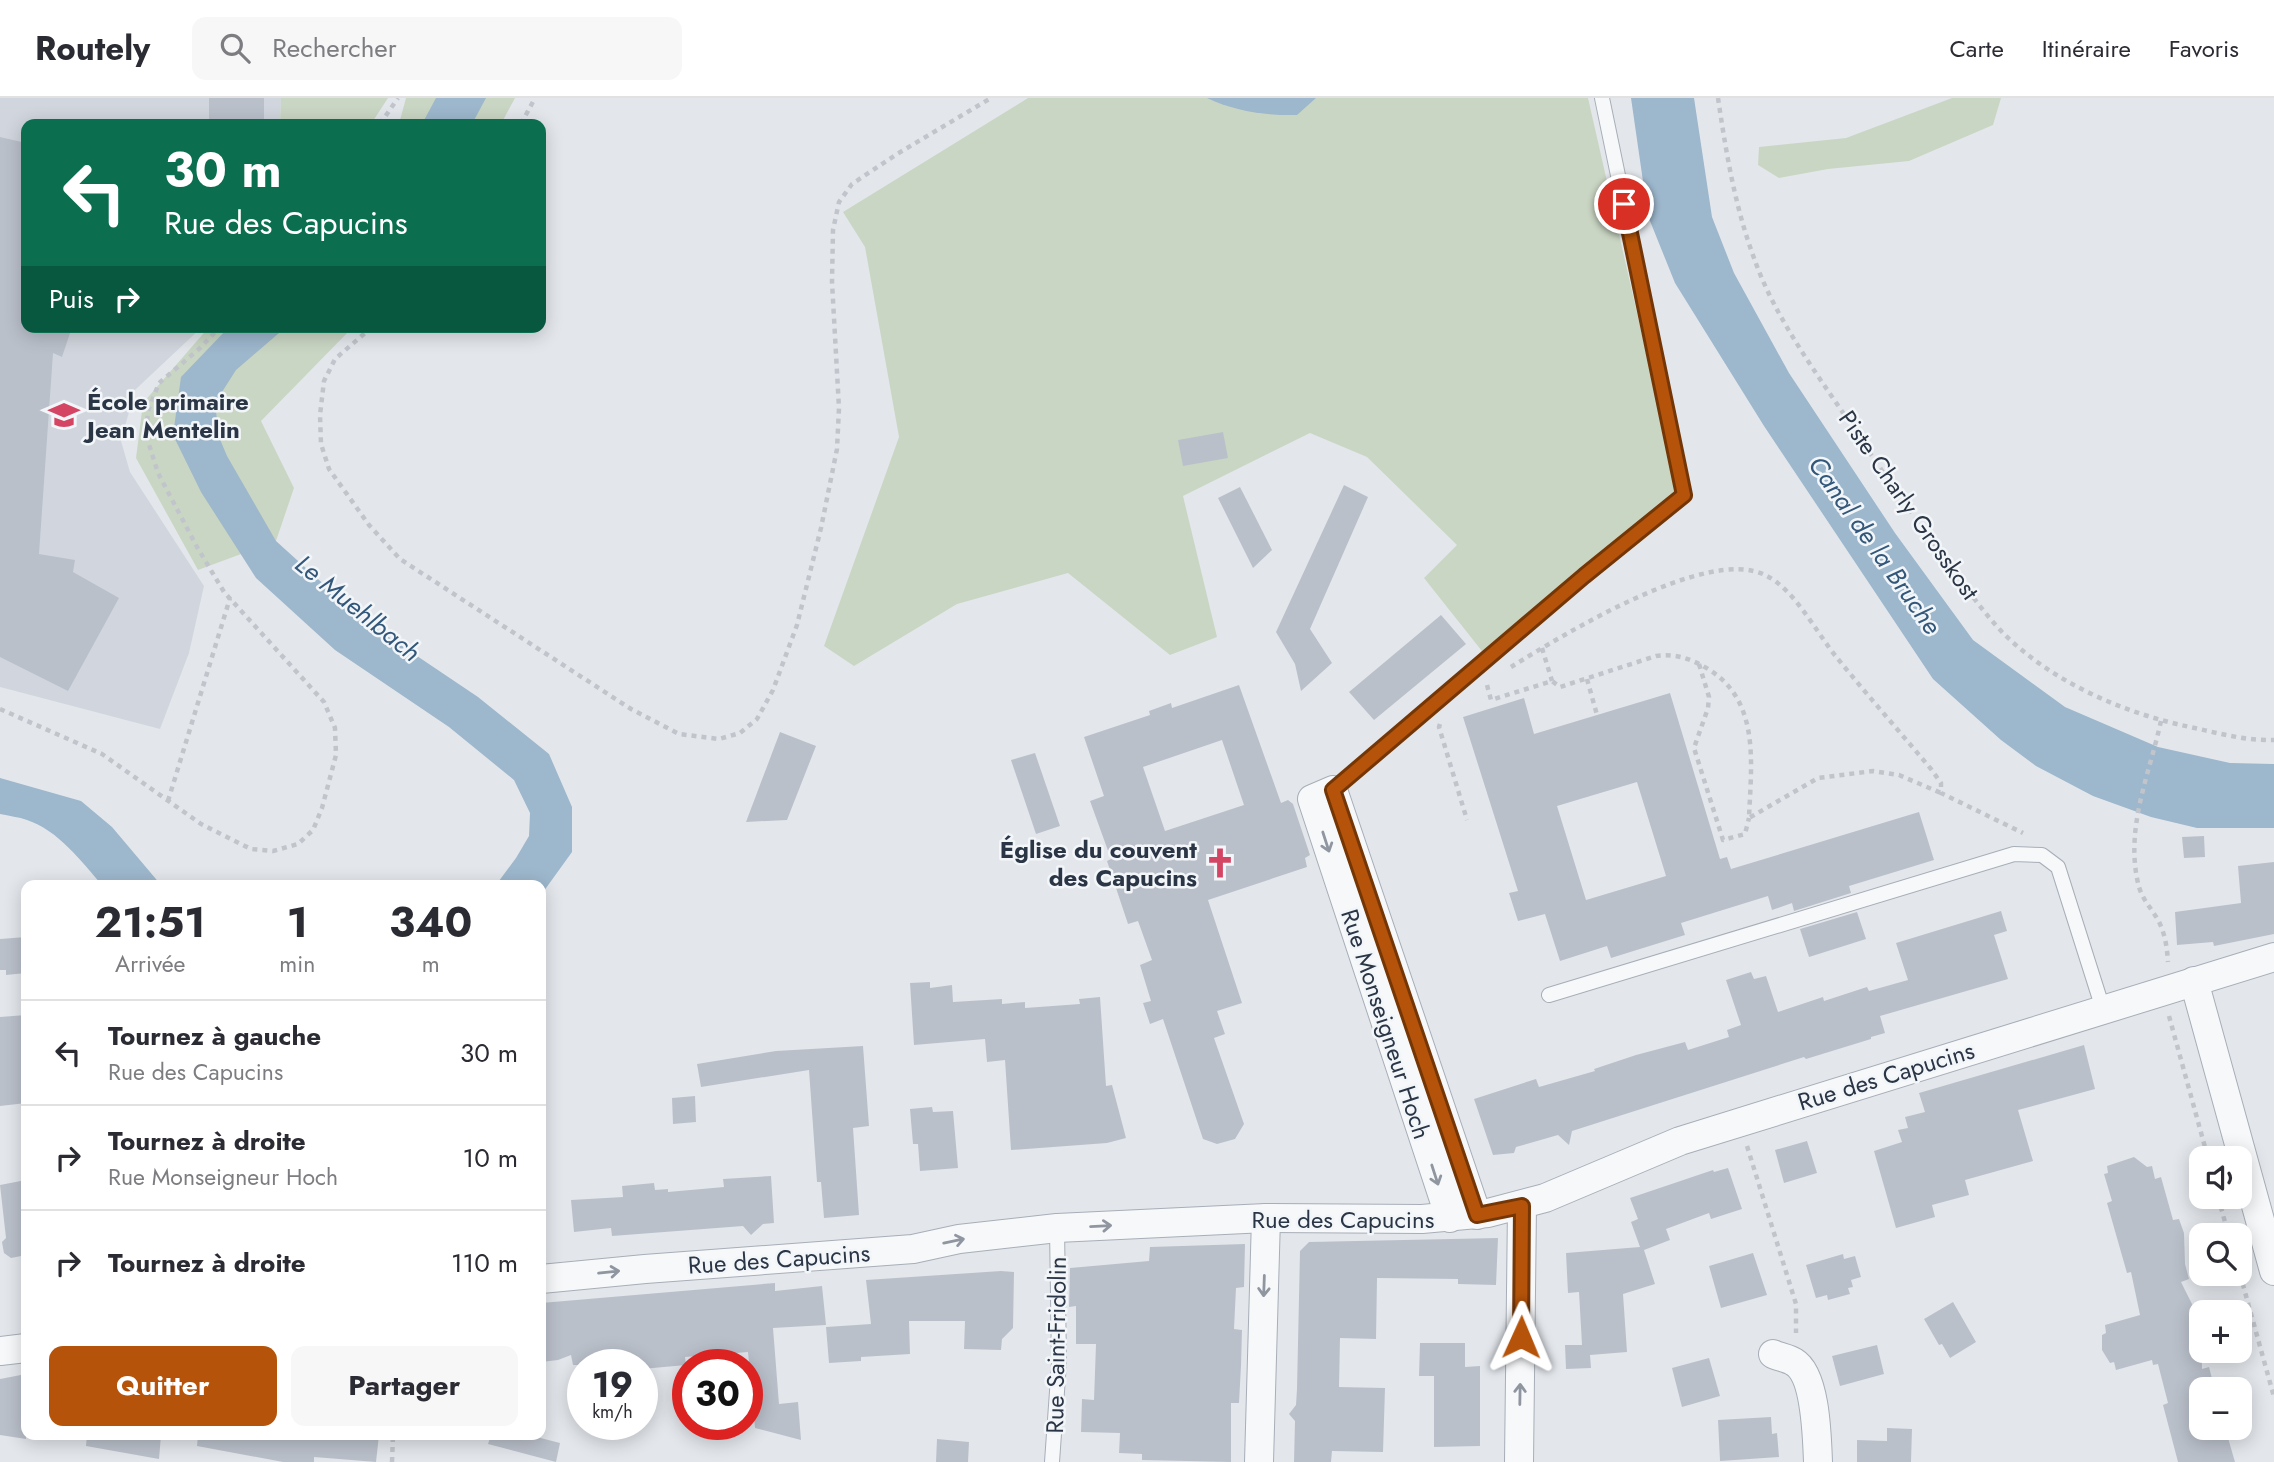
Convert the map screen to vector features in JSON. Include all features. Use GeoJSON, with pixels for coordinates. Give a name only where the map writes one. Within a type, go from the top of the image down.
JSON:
{"type":"FeatureCollection","features":[{"type":"Feature","properties":{"kind":"street","name":"Rue Monseigneur Hoch"},"geometry":{"type":"LineString","coordinates":[[1333,790],[1463,1217]]}},
{"type":"Feature","properties":{"kind":"street","name":"Rue des Capucins"},"geometry":{"type":"LineString","coordinates":[[546,1279],[913,1249],[971,1237],[1057,1228],[1266,1218],[1463,1217],[1522,1206],[1680,1141],[2274,957]]}},
{"type":"Feature","properties":{"kind":"street"},"geometry":{"type":"LineString","coordinates":[[2181,985],[2274,1271]]}},
{"type":"Feature","properties":{"kind":"street"},"geometry":{"type":"LineString","coordinates":[[1519,1462],[1522,1206]]}},
{"type":"Feature","properties":{"kind":"street"},"geometry":{"type":"LineString","coordinates":[[1259,1462],[1266,1218]]}},
{"type":"Feature","properties":{"kind":"street"},"geometry":{"type":"LineString","coordinates":[[0,1351],[21,1349]]}},
{"type":"Feature","properties":{"kind":"street"},"geometry":{"type":"LineString","coordinates":[[1784,1358],[1805,1378],[1814,1405],[1818,1462]]}},
{"type":"Feature","properties":{"kind":"lane"},"geometry":{"type":"LineString","coordinates":[[1333,790],[1584,576],[1684,495],[1602,98]]}},
{"type":"Feature","properties":{"kind":"lane"},"geometry":{"type":"LineString","coordinates":[[1549,995],[2014,854],[2042,855],[2057,867],[2104,1009]]}},
{"type":"Feature","properties":{"kind":"lane","name":"Rue Saint-Fridolin"},"geometry":{"type":"LineString","coordinates":[[1052,1462],[1059,1363],[1057,1228]]}},
{"type":"Feature","properties":{"kind":"path"},"geometry":{"type":"LineString","coordinates":[[383,119],[398,98]]}},
{"type":"Feature","properties":{"kind":"path"},"geometry":{"type":"LineString","coordinates":[[524,119],[535,98]]}},
{"type":"Feature","properties":{"kind":"path"},"geometry":{"type":"LineString","coordinates":[[365,333],[335,359],[324,382],[320,415],[321,444],[330,468],[369,525],[400,559],[608,695],[655,722],[679,734],[719,739],[740,733],[757,719],[774,690],[797,625],[837,449],[839,408],[832,282],[833,230],[839,202],[852,184],[897,153],[991,98]]}},
{"type":"Feature","properties":{"kind":"path","name":"Piste Charly Grosskost"},"geometry":{"type":"LineString","coordinates":[[1718,98],[1736,197],[1755,261],[1776,305],[1803,353],[1895,491],[1980,606],[2005,634],[2035,659],[2087,691],[2122,707],[2161,721],[2256,740],[2274,740]]}},
{"type":"Feature","properties":{"kind":"path"},"geometry":{"type":"LineString","coordinates":[[0,709],[102,754],[201,824],[251,849],[273,851],[298,844],[313,830],[322,808],[336,755],[335,728],[324,702],[230,598],[197,547],[158,473],[146,435],[148,411],[159,383],[214,333]]}},
{"type":"Feature","properties":{"kind":"path"},"geometry":{"type":"LineString","coordinates":[[1509,668],[1598,615],[1656,589],[1713,572],[1746,568],[1767,576],[1788,593],[1837,658],[1931,769],[1941,783],[1941,793]]}},
{"type":"Feature","properties":{"kind":"path"},"geometry":{"type":"LineString","coordinates":[[168,801],[230,598]]}},
{"type":"Feature","properties":{"kind":"path"},"geometry":{"type":"LineString","coordinates":[[1542,648],[1552,681],[1560,687],[1671,653],[1698,663],[1721,677],[1738,697],[1747,720],[1752,748],[1749,818],[1745,834],[1723,840],[1694,748],[1708,708],[1709,697],[1698,663]]}},
{"type":"Feature","properties":{"kind":"path"},"geometry":{"type":"LineString","coordinates":[[1587,679],[1597,715]]}},
{"type":"Feature","properties":{"kind":"path"},"geometry":{"type":"LineString","coordinates":[[1476,690],[1487,682],[1491,700],[1552,681]]}},
{"type":"Feature","properties":{"kind":"path"},"geometry":{"type":"LineString","coordinates":[[1445,714],[1439,727],[1467,820]]}},
{"type":"Feature","properties":{"kind":"path"},"geometry":{"type":"LineString","coordinates":[[2161,721],[2136,818],[2135,857],[2139,886],[2147,906],[2163,931],[2168,957],[2181,985],[2169,1017],[2205,1146]]}},
{"type":"Feature","properties":{"kind":"path"},"geometry":{"type":"LineString","coordinates":[[1749,818],[1818,778],[1873,771],[1899,775],[2035,838],[2042,855]]}},
{"type":"Feature","properties":{"kind":"path"},"geometry":{"type":"LineString","coordinates":[[1740,1122],[1796,1304],[1784,1358]]}},
{"type":"Feature","properties":{"kind":"path"},"geometry":{"type":"LineString","coordinates":[[2243,1286],[2274,1397]]}},
{"type":"Feature","properties":{"kind":"path"},"geometry":{"type":"LineString","coordinates":[[392,1462],[393,1440]]}},
{"type":"Feature","properties":{"kind":"shaded area","name":"École primaire Jean Mentelin"},"geometry":{"type":"Polygon","coordinates":[[[0,98],[281,98],[280,119],[21,119],[21,333],[196,333],[135,390],[121,441],[130,472],[204,586],[189,653],[160,729],[0,687],[0,98]]]}},
{"type":"Feature","properties":{"kind":"green space"},"geometry":{"type":"Polygon","coordinates":[[[281,98],[388,98],[374,119],[280,119],[281,98]]]}},
{"type":"Feature","properties":{"kind":"green space"},"geometry":{"type":"Polygon","coordinates":[[[406,98],[515,98],[504,119],[400,119],[406,98]]]}},
{"type":"Feature","properties":{"kind":"green space"},"geometry":{"type":"Polygon","coordinates":[[[1028,98],[1588,98],[1680,502],[1493,665],[1424,578],[1457,545],[1367,457],[1310,433],[1183,496],[1217,637],[1170,655],[1068,573],[957,604],[854,666],[824,646],[899,437],[865,247],[843,212],[1028,98]]]}},
{"type":"Feature","properties":{"kind":"green space"},"geometry":{"type":"Polygon","coordinates":[[[1952,98],[2001,98],[1993,125],[1909,161],[1828,169],[1779,178],[1758,165],[1759,147],[1846,138],[1952,98]]]}},
{"type":"Feature","properties":{"kind":"green space"},"geometry":{"type":"Polygon","coordinates":[[[204,333],[347,333],[261,421],[294,488],[276,541],[198,570],[136,458],[143,403],[204,333]]]}},
{"type":"Feature","properties":{"kind":"water"},"geometry":{"type":"Polygon","coordinates":[[[436,98],[486,98],[475,119],[425,119],[436,98]]]}},
{"type":"Feature","properties":{"kind":"water"},"geometry":{"type":"Polygon","coordinates":[[[1207,98],[1316,98],[1297,115],[1286,115],[1239,109],[1207,98]]]}},
{"type":"Feature","properties":{"kind":"water","name":"Canal de la Bruche"},"geometry":{"type":"Polygon","coordinates":[[[1631,98],[1694,98],[1712,217],[1734,273],[1789,373],[1895,533],[1973,640],[2065,707],[2158,747],[2230,763],[2274,764],[2274,828],[2197,828],[2151,817],[2093,796],[2036,766],[2001,740],[1933,679],[1764,426],[1675,283],[1648,216],[1631,98]]]}},
{"type":"Feature","properties":{"kind":"water"},"geometry":{"type":"Polygon","coordinates":[[[223,333],[279,333],[236,370],[215,403],[219,437],[227,456],[276,541],[362,619],[478,697],[549,754],[572,807],[572,852],[546,888],[546,880],[500,880],[529,836],[530,813],[514,780],[449,727],[335,650],[256,578],[201,492],[173,435],[181,377],[223,333]]]}},
{"type":"Feature","properties":{"kind":"water"},"geometry":{"type":"Polygon","coordinates":[[[0,778],[81,801],[112,827],[157,880],[98,880],[69,848],[49,831],[27,820],[0,814],[0,778]]]}},
{"type":"Feature","properties":{"kind":"building"},"geometry":{"type":"Polygon","coordinates":[[[209,98],[264,98],[264,119],[209,119],[209,98]]]}},
{"type":"Feature","properties":{"kind":"building"},"geometry":{"type":"Polygon","coordinates":[[[0,137],[21,142],[21,333],[70,333],[62,357],[53,353],[39,554],[75,560],[73,572],[119,598],[68,691],[0,657],[0,137]]]}},
{"type":"Feature","properties":{"kind":"building"},"geometry":{"type":"Polygon","coordinates":[[[1223,432],[1228,458],[1183,466],[1178,440],[1223,432]]]}},
{"type":"Feature","properties":{"kind":"building"},"geometry":{"type":"Polygon","coordinates":[[[1344,485],[1368,497],[1310,629],[1332,663],[1301,691],[1295,664],[1276,632],[1344,485]]]}},
{"type":"Feature","properties":{"kind":"building"},"geometry":{"type":"Polygon","coordinates":[[[1240,487],[1272,550],[1253,568],[1218,498],[1240,487]]]}},
{"type":"Feature","properties":{"kind":"building"},"geometry":{"type":"Polygon","coordinates":[[[1441,615],[1466,644],[1374,720],[1349,692],[1441,615]]]}},
{"type":"Feature","properties":{"kind":"building"},"geometry":{"type":"Polygon","coordinates":[[[1239,685],[1281,803],[1288,800],[1293,804],[1310,855],[1305,858],[1307,867],[1208,900],[1242,1003],[1217,1011],[1225,1034],[1214,1038],[1244,1124],[1235,1139],[1217,1144],[1203,1139],[1163,1019],[1150,1024],[1143,1003],[1151,1001],[1140,965],[1152,960],[1138,921],[1128,924],[1107,861],[1111,859],[1090,801],[1104,796],[1084,737],[1150,715],[1149,711],[1171,703],[1172,708],[1239,685]],[[1222,740],[1143,767],[1165,831],[1244,805],[1222,740]]]}},
{"type":"Feature","properties":{"kind":"building"},"geometry":{"type":"Polygon","coordinates":[[[1670,693],[1720,859],[1727,857],[1731,869],[1919,812],[1934,860],[1849,886],[1851,893],[1794,911],[1792,903],[1772,910],[1768,896],[1681,923],[1685,935],[1611,958],[1607,946],[1560,961],[1545,914],[1518,921],[1509,893],[1518,891],[1463,717],[1524,698],[1534,734],[1670,693]],[[1637,782],[1557,806],[1586,900],[1666,876],[1637,782]]]}},
{"type":"Feature","properties":{"kind":"building"},"geometry":{"type":"Polygon","coordinates":[[[780,732],[816,746],[787,820],[746,822],[780,732]]]}},
{"type":"Feature","properties":{"kind":"building"},"geometry":{"type":"Polygon","coordinates":[[[1035,753],[1060,826],[1036,834],[1011,760],[1035,753]]]}},
{"type":"Feature","properties":{"kind":"building"},"geometry":{"type":"Polygon","coordinates":[[[2204,836],[2205,857],[2184,858],[2182,837],[2204,836]]]}},
{"type":"Feature","properties":{"kind":"building"},"geometry":{"type":"Polygon","coordinates":[[[2274,862],[2274,934],[2214,946],[2213,942],[2177,945],[2175,912],[2241,903],[2238,866],[2274,862]]]}},
{"type":"Feature","properties":{"kind":"building"},"geometry":{"type":"Polygon","coordinates":[[[2001,911],[2007,931],[1994,935],[2008,979],[1880,1016],[1885,1033],[1871,1039],[1806,1059],[1804,1057],[1572,1131],[1569,1145],[1558,1135],[1516,1147],[1514,1153],[1493,1155],[1474,1099],[1536,1079],[1539,1087],[1685,1042],[1688,1050],[1729,1037],[1727,1030],[1741,1025],[1726,980],[1751,972],[1754,979],[1766,976],[1778,1012],[1823,997],[1824,1001],[1867,987],[1869,991],[1908,980],[1896,943],[2001,911]]]}},
{"type":"Feature","properties":{"kind":"building"},"geometry":{"type":"Polygon","coordinates":[[[1857,912],[1866,939],[1809,957],[1800,929],[1857,912]]]}},
{"type":"Feature","properties":{"kind":"building"},"geometry":{"type":"Polygon","coordinates":[[[21,937],[21,974],[6,975],[6,970],[0,970],[0,939],[21,937]]]}},
{"type":"Feature","properties":{"kind":"building"},"geometry":{"type":"Polygon","coordinates":[[[930,982],[930,988],[952,985],[953,1002],[1002,999],[1002,1004],[1025,1002],[1025,1008],[1080,1004],[1079,999],[1100,997],[1106,1086],[1112,1085],[1126,1138],[1107,1143],[1011,1150],[1005,1060],[987,1062],[985,1039],[914,1045],[910,983],[930,982]]]}},
{"type":"Feature","properties":{"kind":"building"},"geometry":{"type":"Polygon","coordinates":[[[21,1015],[21,1104],[0,1106],[0,1017],[21,1015]]]}},
{"type":"Feature","properties":{"kind":"building"},"geometry":{"type":"Polygon","coordinates":[[[2084,1045],[2095,1089],[2018,1110],[2033,1161],[1965,1180],[1969,1195],[1932,1205],[1935,1217],[1896,1228],[1874,1151],[1902,1142],[1898,1130],[1908,1128],[1905,1117],[1925,1112],[1919,1093],[2084,1045]]]}},
{"type":"Feature","properties":{"kind":"building"},"geometry":{"type":"Polygon","coordinates":[[[863,1046],[869,1126],[853,1128],[859,1215],[824,1218],[821,1182],[817,1182],[809,1070],[701,1087],[697,1064],[776,1051],[863,1046]]]}},
{"type":"Feature","properties":{"kind":"building"},"geometry":{"type":"Polygon","coordinates":[[[695,1096],[696,1122],[673,1124],[672,1098],[695,1096]]]}},
{"type":"Feature","properties":{"kind":"building"},"geometry":{"type":"Polygon","coordinates":[[[932,1107],[933,1112],[953,1111],[958,1168],[920,1171],[918,1144],[913,1144],[910,1109],[932,1107]]]}},
{"type":"Feature","properties":{"kind":"building"},"geometry":{"type":"Polygon","coordinates":[[[1807,1141],[1817,1173],[1784,1183],[1775,1150],[1807,1141]]]}},
{"type":"Feature","properties":{"kind":"building"},"geometry":{"type":"Polygon","coordinates":[[[2134,1157],[2147,1167],[2152,1166],[2155,1179],[2161,1177],[2173,1220],[2179,1219],[2184,1233],[2185,1264],[2189,1279],[2181,1282],[2190,1300],[2189,1363],[2202,1363],[2202,1369],[2209,1367],[2212,1377],[2189,1377],[2189,1440],[2229,1440],[2235,1462],[2178,1462],[2163,1405],[2168,1403],[2158,1364],[2153,1365],[2152,1360],[2116,1370],[2114,1362],[2110,1363],[2102,1350],[2105,1325],[2140,1315],[2131,1272],[2127,1273],[2107,1203],[2112,1201],[2104,1174],[2108,1173],[2107,1166],[2134,1157]]]}},
{"type":"Feature","properties":{"kind":"building"},"geometry":{"type":"Polygon","coordinates":[[[1728,1168],[1742,1209],[1711,1219],[1709,1213],[1666,1229],[1670,1240],[1644,1250],[1655,1284],[1623,1294],[1627,1352],[1590,1355],[1591,1368],[1566,1369],[1565,1345],[1582,1345],[1579,1292],[1568,1293],[1566,1253],[1640,1247],[1631,1222],[1638,1219],[1630,1198],[1713,1170],[1714,1172],[1728,1168]]]}},
{"type":"Feature","properties":{"kind":"building"},"geometry":{"type":"Polygon","coordinates":[[[771,1176],[774,1223],[763,1224],[751,1235],[743,1226],[612,1236],[611,1228],[574,1232],[571,1200],[623,1197],[622,1186],[654,1183],[655,1190],[668,1189],[668,1192],[724,1187],[723,1179],[771,1176]]]}},
{"type":"Feature","properties":{"kind":"building"},"geometry":{"type":"Polygon","coordinates":[[[21,1181],[21,1256],[11,1258],[4,1253],[2,1242],[6,1238],[0,1185],[21,1181]]]}},
{"type":"Feature","properties":{"kind":"building"},"geometry":{"type":"Polygon","coordinates":[[[1498,1238],[1496,1285],[1458,1284],[1458,1279],[1377,1278],[1376,1339],[1340,1338],[1339,1387],[1385,1388],[1383,1452],[1332,1451],[1331,1462],[1294,1462],[1295,1421],[1289,1414],[1296,1405],[1300,1251],[1309,1242],[1498,1238]]]}},
{"type":"Feature","properties":{"kind":"building"},"geometry":{"type":"Polygon","coordinates":[[[1245,1244],[1244,1287],[1236,1288],[1234,1329],[1242,1330],[1241,1366],[1239,1403],[1231,1403],[1231,1462],[1142,1460],[1142,1454],[1119,1453],[1120,1433],[1081,1432],[1082,1399],[1094,1400],[1096,1344],[1076,1344],[1076,1306],[1069,1307],[1070,1268],[1149,1261],[1150,1247],[1245,1244]]]}},
{"type":"Feature","properties":{"kind":"building"},"geometry":{"type":"Polygon","coordinates":[[[1753,1253],[1767,1295],[1721,1308],[1709,1266],[1753,1253]]]}},
{"type":"Feature","properties":{"kind":"building"},"geometry":{"type":"Polygon","coordinates":[[[1843,1254],[1844,1259],[1855,1256],[1861,1277],[1851,1280],[1853,1287],[1848,1288],[1850,1294],[1828,1300],[1827,1295],[1816,1298],[1806,1265],[1843,1254]]]}},
{"type":"Feature","properties":{"kind":"building"},"geometry":{"type":"Polygon","coordinates":[[[1014,1272],[1013,1328],[1002,1339],[1001,1350],[964,1349],[965,1321],[909,1321],[910,1354],[861,1357],[861,1361],[829,1363],[826,1327],[871,1324],[866,1280],[1014,1272]]]}},
{"type":"Feature","properties":{"kind":"building"},"geometry":{"type":"Polygon","coordinates":[[[775,1283],[775,1291],[822,1286],[826,1325],[773,1328],[779,1404],[798,1402],[801,1440],[763,1430],[763,1349],[672,1349],[672,1366],[658,1368],[658,1349],[567,1349],[567,1357],[546,1361],[546,1303],[775,1283]]]}},
{"type":"Feature","properties":{"kind":"building"},"geometry":{"type":"Polygon","coordinates":[[[1953,1302],[1976,1342],[1950,1358],[1924,1319],[1953,1302]]]}},
{"type":"Feature","properties":{"kind":"building"},"geometry":{"type":"Polygon","coordinates":[[[1420,1343],[1465,1343],[1465,1367],[1480,1366],[1480,1446],[1434,1447],[1434,1376],[1419,1376],[1420,1343]]]}},
{"type":"Feature","properties":{"kind":"building"},"geometry":{"type":"Polygon","coordinates":[[[1877,1345],[1884,1374],[1840,1386],[1832,1356],[1877,1345]]]}},
{"type":"Feature","properties":{"kind":"building"},"geometry":{"type":"Polygon","coordinates":[[[1709,1358],[1720,1396],[1682,1407],[1672,1368],[1709,1358]]]}},
{"type":"Feature","properties":{"kind":"building"},"geometry":{"type":"Polygon","coordinates":[[[21,1375],[21,1438],[0,1435],[0,1379],[21,1375]]]}},
{"type":"Feature","properties":{"kind":"building"},"geometry":{"type":"Polygon","coordinates":[[[1771,1417],[1772,1434],[1777,1433],[1779,1457],[1720,1461],[1718,1420],[1771,1417]]]}},
{"type":"Feature","properties":{"kind":"building"},"geometry":{"type":"Polygon","coordinates":[[[1887,1428],[1912,1429],[1911,1462],[1857,1462],[1857,1440],[1887,1441],[1887,1428]]]}},
{"type":"Feature","properties":{"kind":"building"},"geometry":{"type":"Polygon","coordinates":[[[546,1439],[560,1443],[556,1462],[488,1444],[489,1440],[546,1439]]]}},
{"type":"Feature","properties":{"kind":"building"},"geometry":{"type":"Polygon","coordinates":[[[937,1439],[969,1442],[968,1462],[936,1462],[937,1439]]]}},
{"type":"Feature","properties":{"kind":"building"},"geometry":{"type":"Polygon","coordinates":[[[87,1440],[161,1440],[159,1459],[86,1446],[87,1440]]]}},
{"type":"Feature","properties":{"kind":"building"},"geometry":{"type":"Polygon","coordinates":[[[198,1440],[378,1440],[376,1462],[314,1457],[314,1462],[283,1462],[197,1446],[198,1440]]]}},
{"type":"Feature","properties":{"kind":"place","name":"École primaire Jean Mentelin"},"geometry":{"type":"Point","coordinates":[64,415]}},
{"type":"Feature","properties":{"kind":"place","name":"Église du couvent des Capucins"},"geometry":{"type":"Point","coordinates":[1220,863]}},
{"type":"Feature","properties":{"kind":"route"},"geometry":{"type":"LineString","coordinates":[[1521,1337],[1522,1206],[1477,1215],[1333,790],[1584,576],[1684,495],[1624,204]]}},
{"type":"Feature","properties":{"kind":"water label","name":"Le Muehlbach"},"geometry":{"type":"Point","coordinates":[358,608]}}]}
